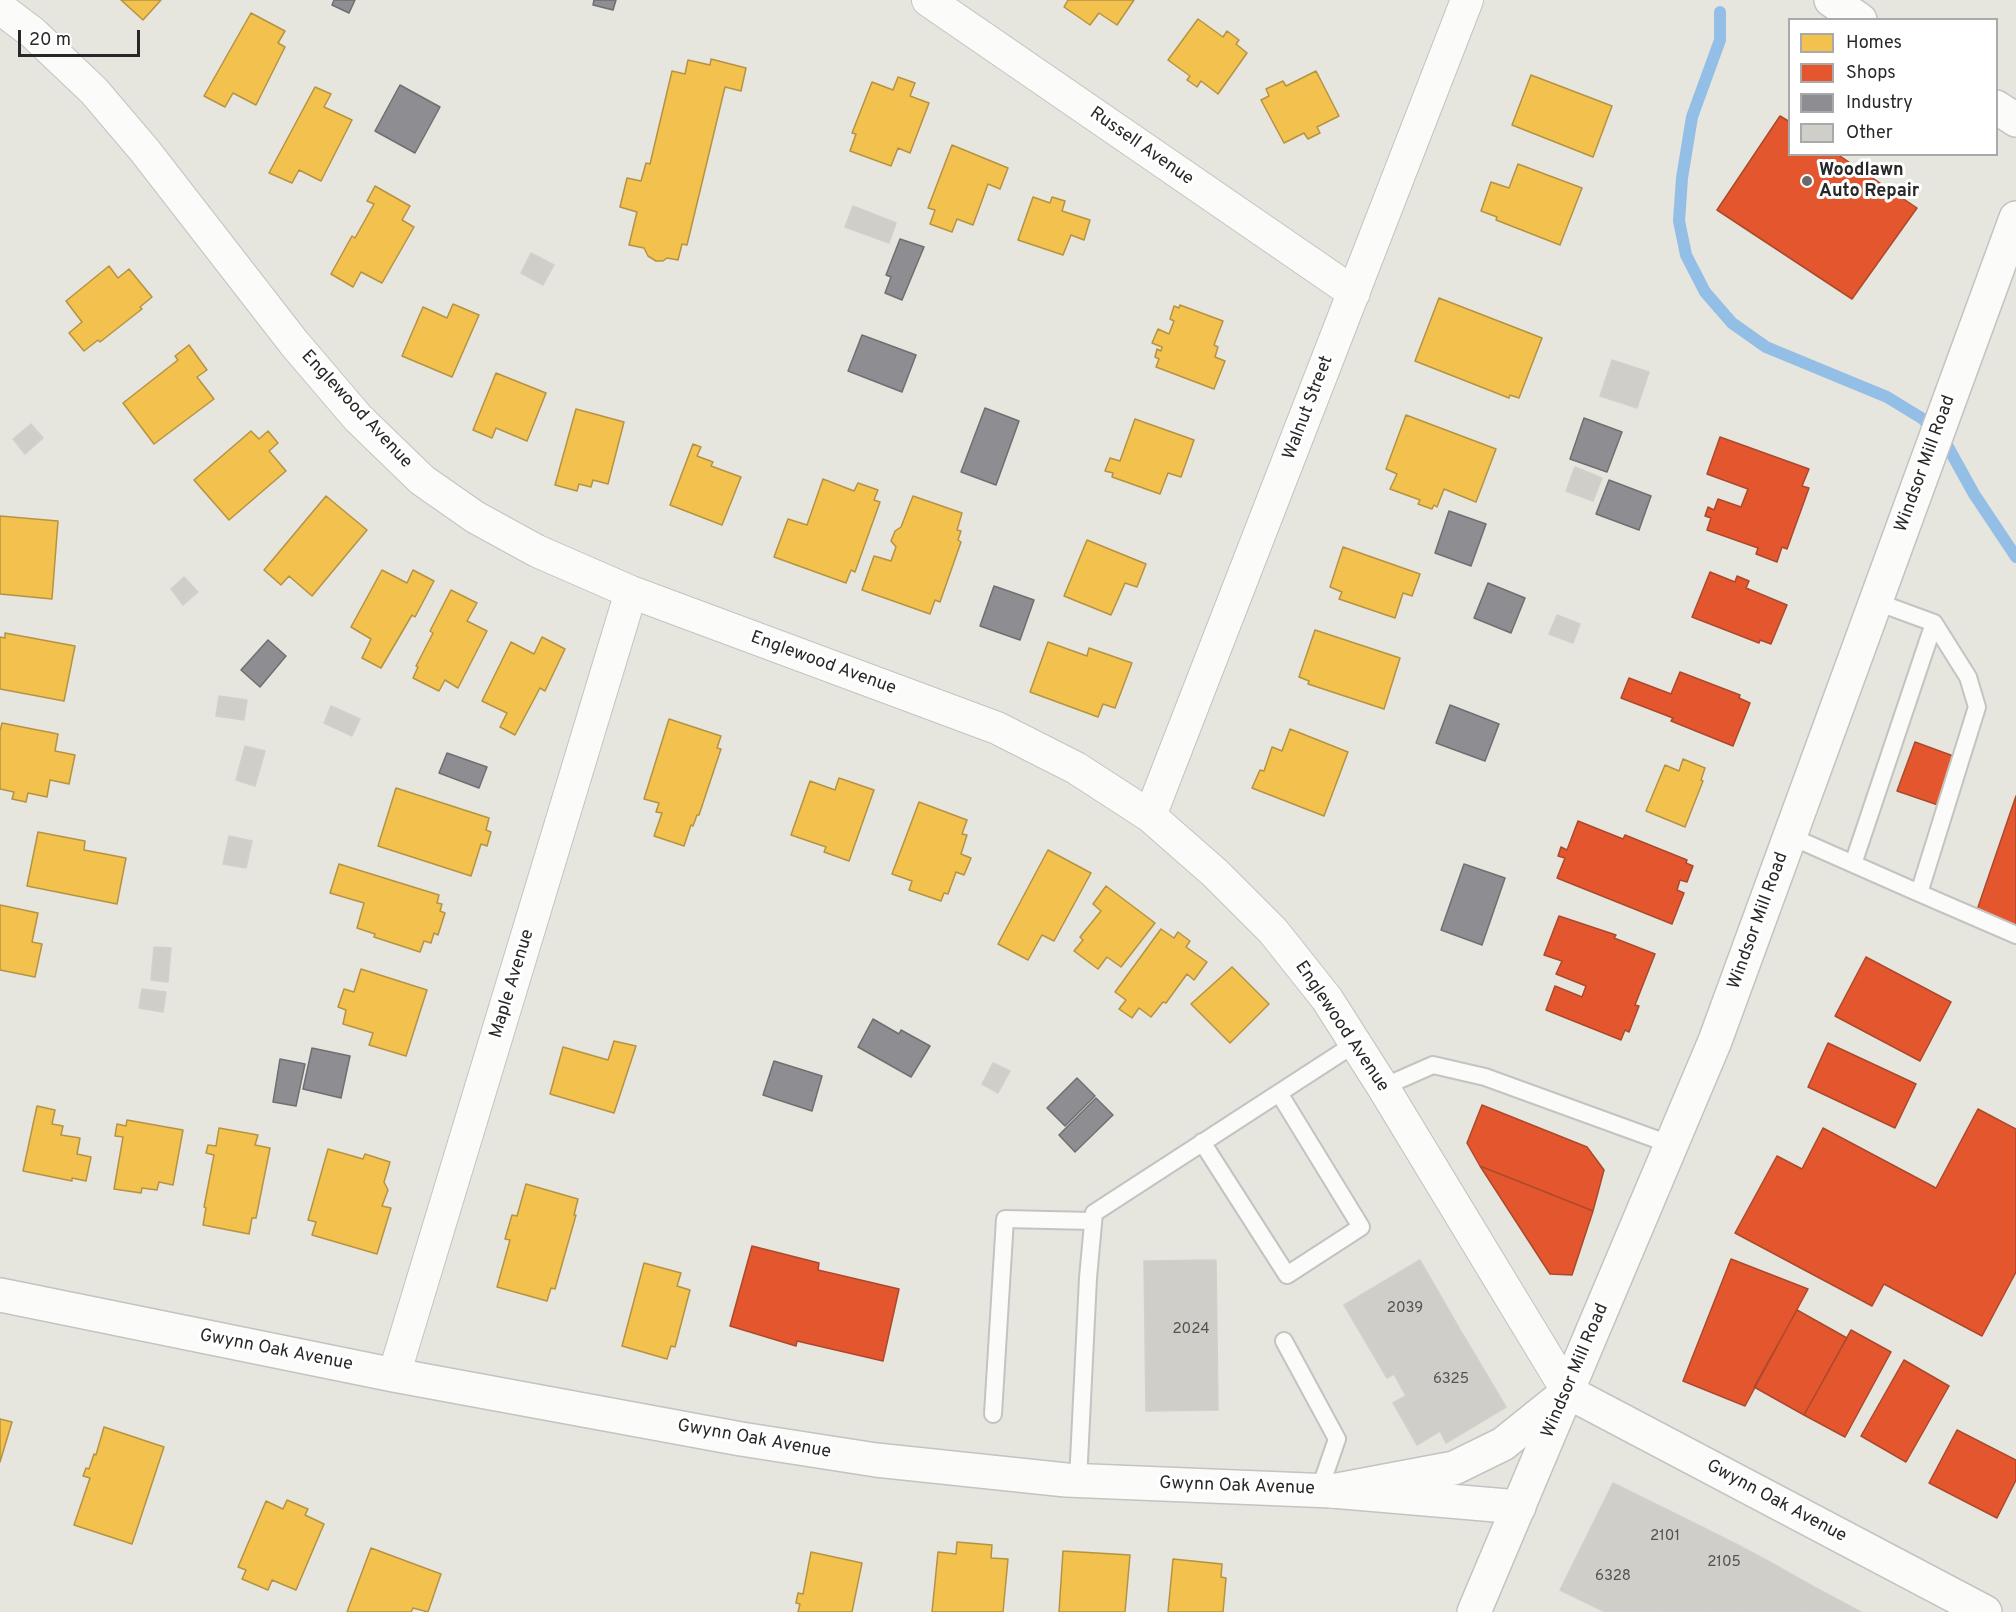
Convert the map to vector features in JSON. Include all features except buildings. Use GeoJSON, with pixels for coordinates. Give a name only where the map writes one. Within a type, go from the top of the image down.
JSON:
{"type":"FeatureCollection","features":[{"type":"Feature","properties":{"kind":"street","name":"Russell Avenue"},"geometry":{"type":"LineString","coordinates":[[928,0],[1354,293]]}},
{"type":"Feature","properties":{"kind":"street","name":"Walnut Street"},"geometry":{"type":"LineString","coordinates":[[1150,816],[1467,0]]}},
{"type":"Feature","properties":{"kind":"street"},"geometry":{"type":"LineString","coordinates":[[1831,0],[1857,18]]}},
{"type":"Feature","properties":{"kind":"street","name":"Englewood Avenue"},"geometry":{"type":"LineString","coordinates":[[0,8],[33,33],[94,91],[145,151],[301,352],[358,418],[422,480],[475,517],[537,551],[631,592],[997,728],[1076,768],[1150,816],[1215,873],[1273,931],[1327,999],[1568,1392]]}},
{"type":"Feature","properties":{"kind":"street"},"geometry":{"type":"LineString","coordinates":[[1998,109],[2016,120]]}},
{"type":"Feature","properties":{"kind":"street","name":"Windsor Mill Road"},"geometry":{"type":"LineString","coordinates":[[1474,1612],[1715,1041],[2016,218]]}},
{"type":"Feature","properties":{"kind":"street","name":"Maple Avenue"},"geometry":{"type":"LineString","coordinates":[[394,1375],[631,592]]}},
{"type":"Feature","properties":{"kind":"street","name":"Gwynn Oak Avenue"},"geometry":{"type":"LineString","coordinates":[[0,1295],[394,1375],[876,1460],[1078,1480],[1326,1491],[1519,1507]]}},
{"type":"Feature","properties":{"kind":"street"},"geometry":{"type":"LineString","coordinates":[[1326,1491],[1454,1468],[1503,1444],[1568,1392]]}},
{"type":"Feature","properties":{"kind":"street","name":"Gwynn Oak Avenue"},"geometry":{"type":"LineString","coordinates":[[1568,1392],[1985,1612]]}},
{"type":"Feature","properties":{"kind":"lane"},"geometry":{"type":"LineString","coordinates":[[1877,602],[1934,623],[1968,677],[1977,707],[1919,893]]}},
{"type":"Feature","properties":{"kind":"lane"},"geometry":{"type":"LineString","coordinates":[[1853,864],[1934,623]]}},
{"type":"Feature","properties":{"kind":"lane"},"geometry":{"type":"LineString","coordinates":[[1790,836],[2016,935]]}},
{"type":"Feature","properties":{"kind":"lane"},"geometry":{"type":"LineString","coordinates":[[1078,1480],[1094,1213],[1356,1043]]}},
{"type":"Feature","properties":{"kind":"lane"},"geometry":{"type":"LineString","coordinates":[[1383,1087],[1433,1065],[1485,1077],[1672,1145]]}},
{"type":"Feature","properties":{"kind":"lane"},"geometry":{"type":"LineString","coordinates":[[1202,1142],[1287,1275],[1361,1227],[1279,1093]]}},
{"type":"Feature","properties":{"kind":"lane"},"geometry":{"type":"LineString","coordinates":[[993,1414],[1005,1219],[1092,1221]]}},
{"type":"Feature","properties":{"kind":"lane"},"geometry":{"type":"LineString","coordinates":[[1284,1341],[1337,1439],[1326,1491]]}},
{"type":"Feature","properties":{"kind":"waterway"},"geometry":{"type":"LineString","coordinates":[[1720,12],[1720,40],[1692,117],[1682,178],[1679,221],[1686,255],[1705,292],[1732,323],[1766,347],[1887,397],[1923,419],[1948,447],[1974,494],[2016,557]]}},
{"type":"Feature","properties":{"kind":"place","name":"Woodlawn Auto Repair"},"geometry":{"type":"Point","coordinates":[1807,181]}}]}
